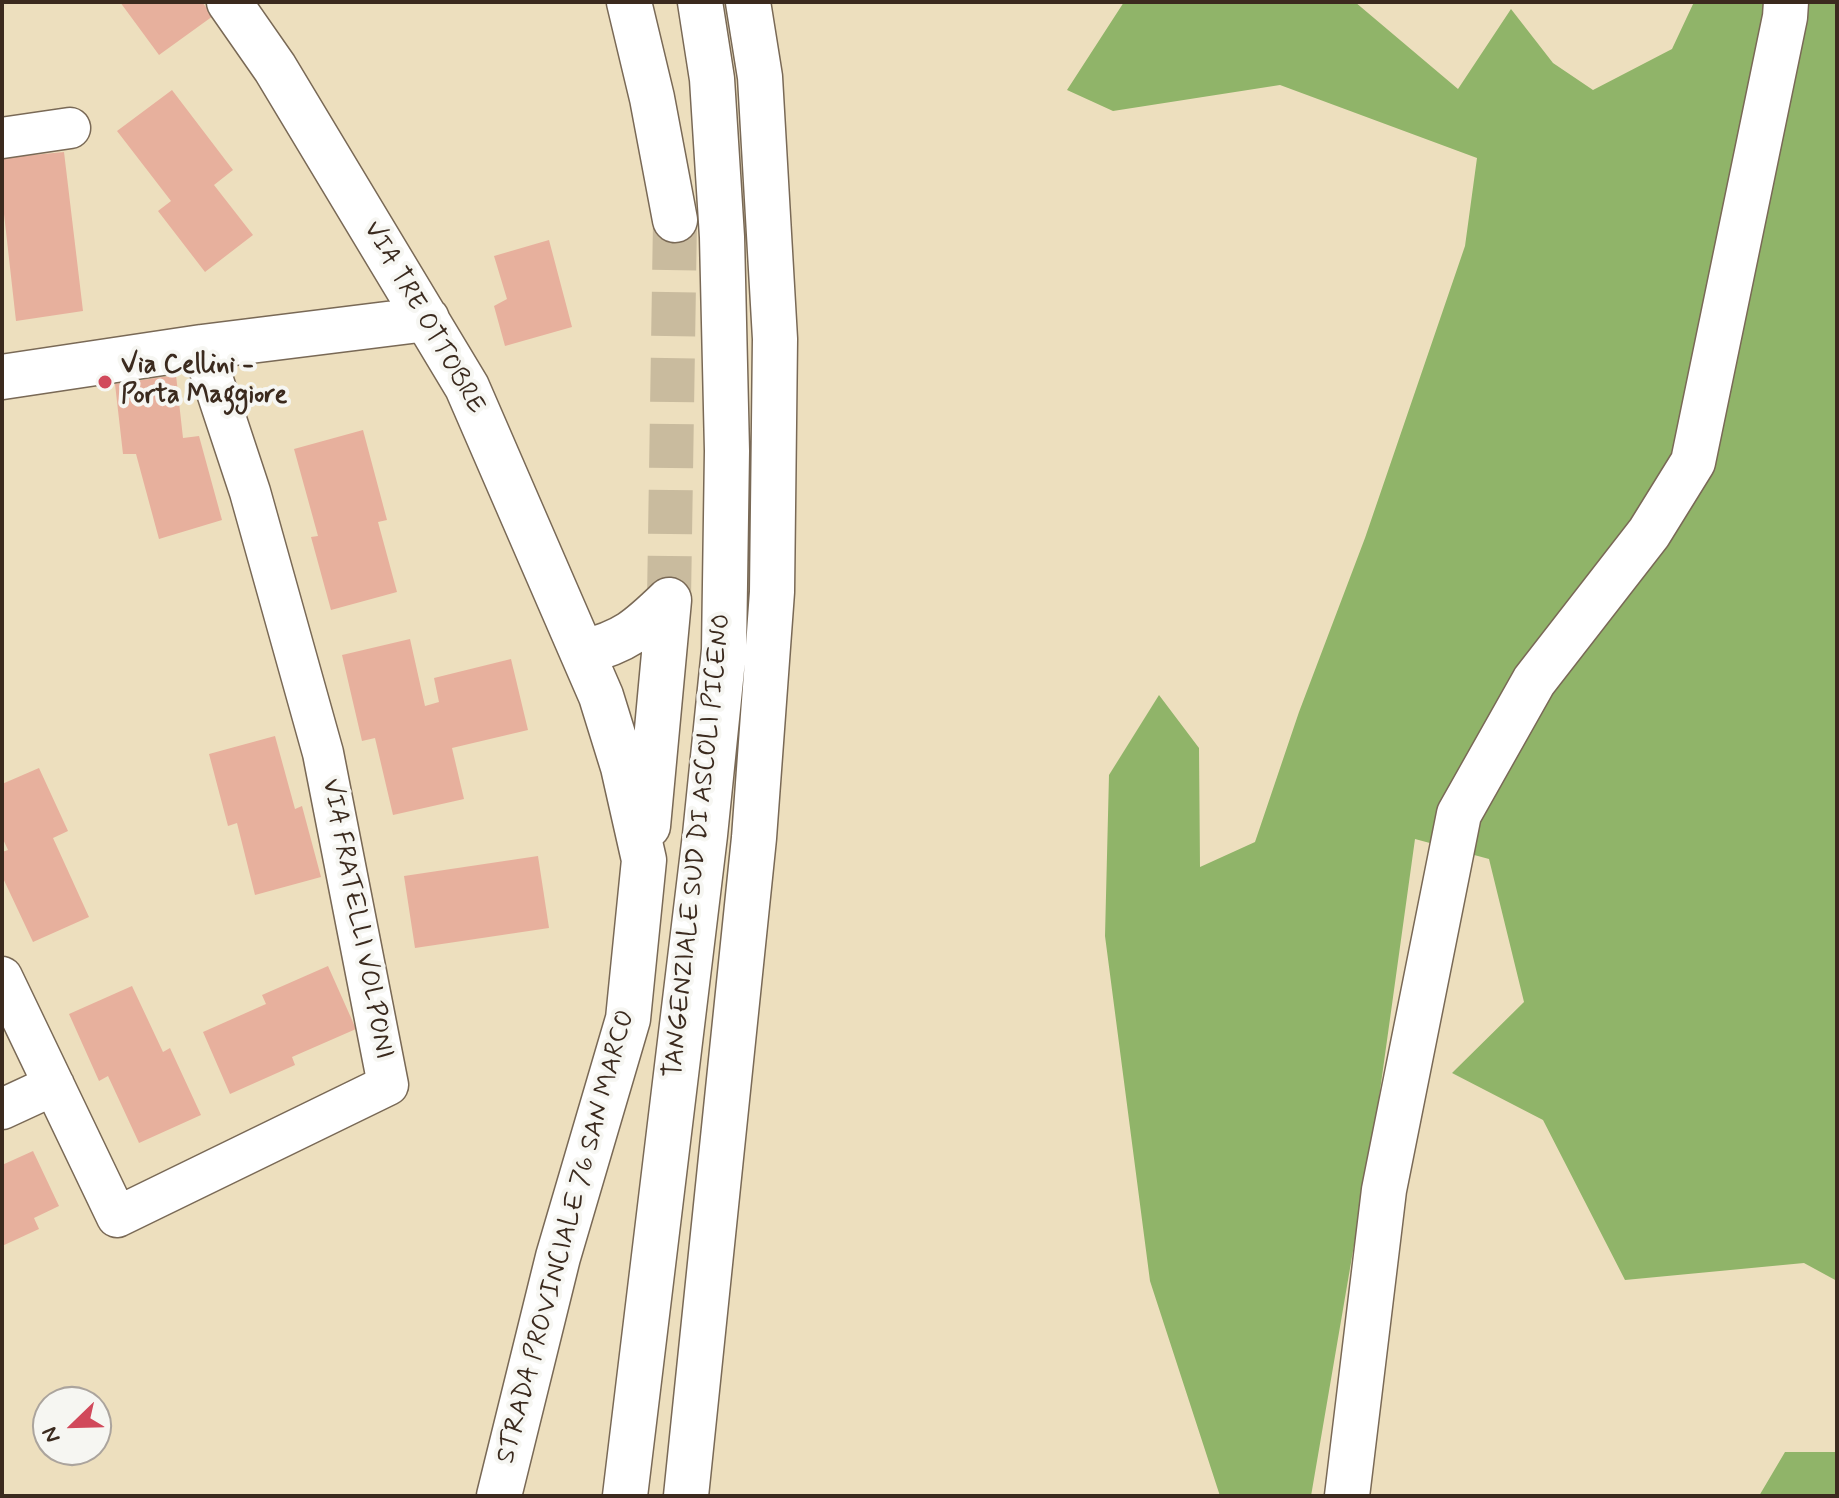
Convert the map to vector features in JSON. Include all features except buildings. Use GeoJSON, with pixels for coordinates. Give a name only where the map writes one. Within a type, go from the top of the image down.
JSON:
{"type":"FeatureCollection","features":[{"type":"Feature","properties":{"kind":"main road","name":"VIA TRE OTTOBRE"},"geometry":{"type":"LineString","coordinates":[[229,2],[275,68],[467,387],[583,652]]}},
{"type":"Feature","properties":{"kind":"main road"},"geometry":{"type":"LineString","coordinates":[[629,2],[652,98],[675,220]]}},
{"type":"Feature","properties":{"kind":"main road","name":"TANGENZIALE SUD DI ASCOLI PICENO"},"geometry":{"type":"LineString","coordinates":[[625,1496],[705,835],[724,650],[727,451],[722,237],[712,79],[700,2]]}},
{"type":"Feature","properties":{"kind":"main road","name":"TANGENZIALE SUD DI ASCOLI PICENO"},"geometry":{"type":"LineString","coordinates":[[686,1496],[754,838],[772,592],[775,339],[760,77],[748,2]]}},
{"type":"Feature","properties":{"kind":"main road"},"geometry":{"type":"LineString","coordinates":[[1347,1496],[1384,1190],[1459,814],[1534,681],[1649,533],[1693,462],[1786,2]]}},
{"type":"Feature","properties":{"kind":"main road"},"geometry":{"type":"LineString","coordinates":[[2,377],[202,347],[427,319]]}},
{"type":"Feature","properties":{"kind":"main road"},"geometry":{"type":"LineString","coordinates":[[583,652],[607,646],[639,630],[669,600],[644,860]]}},
{"type":"Feature","properties":{"kind":"main road","name":"STRADA PROVINCIALE 76 SAN MARCO"},"geometry":{"type":"LineString","coordinates":[[499,1496],[558,1257],[628,1019],[644,860],[623,767],[601,696],[583,652]]}},
{"type":"Feature","properties":{"kind":"main road"},"geometry":{"type":"LineString","coordinates":[[601,696],[624,691],[663,668]]}},
{"type":"Feature","properties":{"kind":"street"},"geometry":{"type":"LineString","coordinates":[[2,138],[70,128]]}},
{"type":"Feature","properties":{"kind":"street","name":"VIA FRATELLI VOLPONI"},"geometry":{"type":"LineString","coordinates":[[2,977],[117,1217],[388,1085],[323,753],[250,492],[202,347]]}},
{"type":"Feature","properties":{"kind":"street"},"geometry":{"type":"LineString","coordinates":[[2,1109],[54,1085]]}},
{"type":"Feature","properties":{"kind":"green space"},"geometry":{"type":"Polygon","coordinates":[[[1124,2],[1355,2],[1458,89],[1511,9],[1553,63],[1593,90],[1672,49],[1694,2],[1837,2],[1837,1281],[1804,1263],[1625,1280],[1543,1120],[1452,1073],[1524,1002],[1489,859],[1415,839],[1378,1105],[1311,1496],[1220,1496],[1150,1281],[1105,936],[1109,775],[1159,695],[1199,748],[1200,867],[1255,842],[1299,712],[1365,538],[1465,246],[1477,158],[1280,85],[1113,111],[1067,90],[1124,2]]]}},
{"type":"Feature","properties":{"kind":"green space"},"geometry":{"type":"Polygon","coordinates":[[[1785,1452],[1837,1452],[1837,1496],[1759,1496],[1785,1452]]]}},
{"type":"Feature","properties":{"kind":"tunnel"},"geometry":{"type":"LineString","coordinates":[[669,600],[675,220]]}},
{"type":"Feature","properties":{"kind":"place","name":"Via Cellini - Porta Maggiore"},"geometry":{"type":"Point","coordinates":[105,382]}}]}
